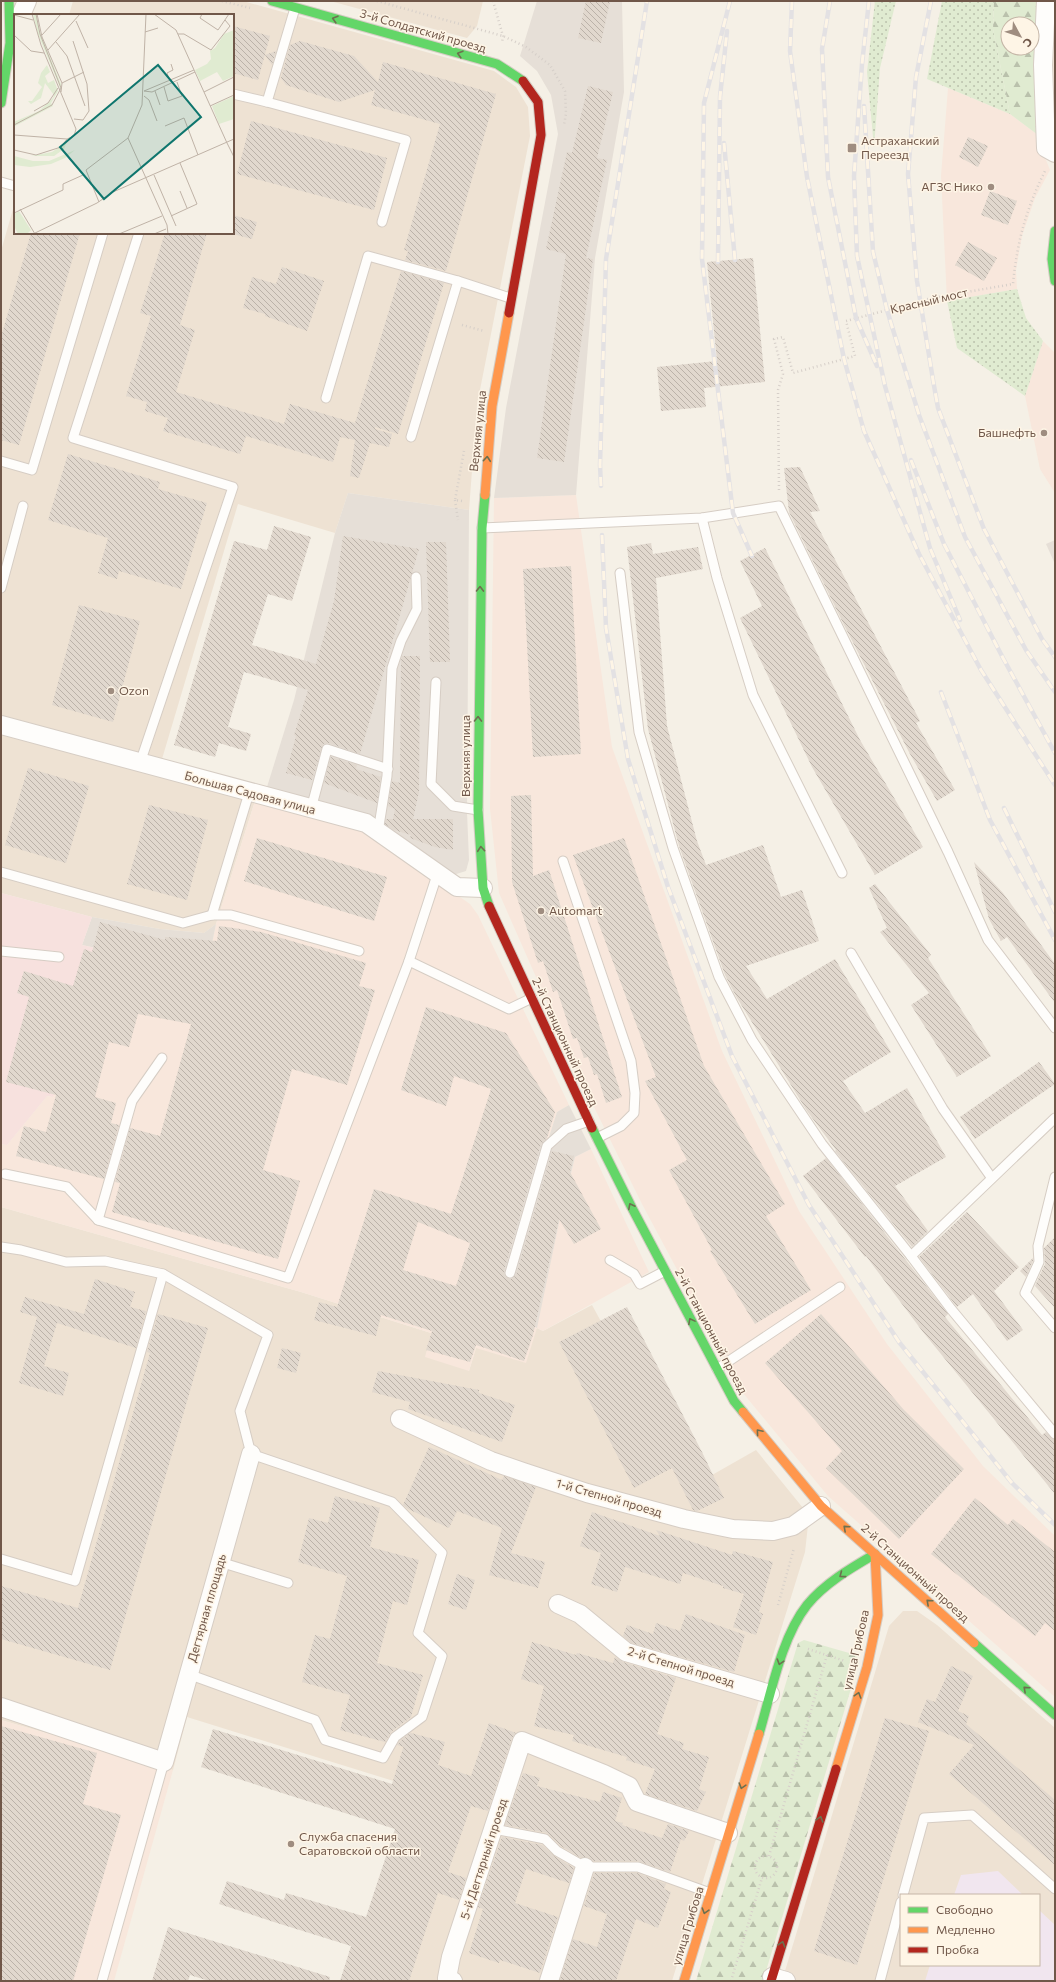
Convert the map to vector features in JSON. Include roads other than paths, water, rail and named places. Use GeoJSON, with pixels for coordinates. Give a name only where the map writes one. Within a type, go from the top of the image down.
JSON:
{"type":"FeatureCollection","features":[{"type":"Feature","properties":{"kind":"main road"},"geometry":{"type":"LineString","coordinates":[[1,103],[12,36],[9,1]]}},
{"type":"Feature","properties":{"kind":"main road","name":"3-й Солдатский проезд"},"geometry":{"type":"LineString","coordinates":[[272,1],[498,64]]}},
{"type":"Feature","properties":{"kind":"main road","name":"Верхняя улица"},"geometry":{"type":"LineString","coordinates":[[483,888],[478,810],[482,528],[492,406],[510,298],[541,135],[538,102],[522,80],[498,64]]}},
{"type":"Feature","properties":{"kind":"main road"},"geometry":{"type":"LineString","coordinates":[[1055,231],[1052,259],[1055,281]]}},
{"type":"Feature","properties":{"kind":"main road","name":"2-й Станционный проезд"},"geometry":{"type":"LineString","coordinates":[[483,888],[491,913],[597,1138],[734,1401],[821,1506],[1055,1714]]}},
{"type":"Feature","properties":{"kind":"main road","name":"улица Грибова"},"geometry":{"type":"LineString","coordinates":[[684,1981],[786,1643],[800,1614],[821,1591],[848,1571],[875,1554],[878,1615],[867,1667],[776,1980]]}},
{"type":"Feature","properties":{"kind":"street"},"geometry":{"type":"LineString","coordinates":[[21,14],[27,1]]}},
{"type":"Feature","properties":{"kind":"street"},"geometry":{"type":"LineString","coordinates":[[1046,1],[1042,65],[1046,148],[1055,153]]}},
{"type":"Feature","properties":{"kind":"street","name":"Большая Садовая улица"},"geometry":{"type":"LineString","coordinates":[[1,725],[249,793],[366,823],[457,887],[483,888]]}},
{"type":"Feature","properties":{"kind":"street","name":"1-й Степной проезд"},"geometry":{"type":"LineString","coordinates":[[400,1419],[491,1461],[523,1472],[602,1497],[684,1519],[726,1528],[773,1531],[793,1526],[821,1506]]}},
{"type":"Feature","properties":{"kind":"street","name":"Дегтярная площадь"},"geometry":{"type":"LineString","coordinates":[[164,1762],[251,1454]]}},
{"type":"Feature","properties":{"kind":"street","name":"2-й Степной проезд"},"geometry":{"type":"LineString","coordinates":[[558,1604],[580,1614],[626,1652],[770,1694]]}},
{"type":"Feature","properties":{"kind":"street"},"geometry":{"type":"LineString","coordinates":[[1,1707],[164,1762]]}},
{"type":"Feature","properties":{"kind":"street","name":"5-й Дегтярный проезд"},"geometry":{"type":"LineString","coordinates":[[450,1979],[451,1957],[522,1741],[604,1774],[629,1786],[637,1802],[728,1833]]}},
{"type":"Feature","properties":{"kind":"street"},"geometry":{"type":"LineString","coordinates":[[549,1981],[585,1867]]}},
{"type":"Feature","properties":{"kind":"lane"},"geometry":{"type":"LineString","coordinates":[[267,102],[294,8]]}},
{"type":"Feature","properties":{"kind":"lane"},"geometry":{"type":"LineString","coordinates":[[234,94],[406,140],[382,222]]}},
{"type":"Feature","properties":{"kind":"lane"},"geometry":{"type":"LineString","coordinates":[[1,182],[14,186]]}},
{"type":"Feature","properties":{"kind":"lane"},"geometry":{"type":"LineString","coordinates":[[1,461],[32,470],[103,234]]}},
{"type":"Feature","properties":{"kind":"lane"},"geometry":{"type":"LineString","coordinates":[[139,234],[73,438],[233,488],[140,763]]}},
{"type":"Feature","properties":{"kind":"lane"},"geometry":{"type":"LineString","coordinates":[[326,398],[368,256],[458,280],[510,298]]}},
{"type":"Feature","properties":{"kind":"lane"},"geometry":{"type":"LineString","coordinates":[[411,437],[458,280]]}},
{"type":"Feature","properties":{"kind":"lane"},"geometry":{"type":"LineString","coordinates":[[1,588],[23,506]]}},
{"type":"Feature","properties":{"kind":"lane"},"geometry":{"type":"LineString","coordinates":[[482,528],[702,518],[779,506],[948,852],[988,940],[1055,1028]]}},
{"type":"Feature","properties":{"kind":"lane"},"geometry":{"type":"LineString","coordinates":[[702,518],[717,578],[753,695],[842,873]]}},
{"type":"Feature","properties":{"kind":"lane"},"geometry":{"type":"LineString","coordinates":[[620,573],[639,732],[673,848],[719,977],[752,1040],[822,1144],[951,1309],[1055,1434]]}},
{"type":"Feature","properties":{"kind":"lane"},"geometry":{"type":"LineString","coordinates":[[378,832],[388,769],[392,668],[401,640],[417,609],[416,577]]}},
{"type":"Feature","properties":{"kind":"lane"},"geometry":{"type":"LineString","coordinates":[[436,682],[431,784],[453,806],[478,810]]}},
{"type":"Feature","properties":{"kind":"lane"},"geometry":{"type":"LineString","coordinates":[[311,809],[327,750],[388,769]]}},
{"type":"Feature","properties":{"kind":"lane"},"geometry":{"type":"LineString","coordinates":[[212,915],[249,793]]}},
{"type":"Feature","properties":{"kind":"lane"},"geometry":{"type":"LineString","coordinates":[[563,861],[631,1061],[635,1093],[634,1113],[621,1126],[597,1138]]}},
{"type":"Feature","properties":{"kind":"lane"},"geometry":{"type":"LineString","coordinates":[[1,872],[183,923],[212,915],[231,915],[359,951]]}},
{"type":"Feature","properties":{"kind":"lane"},"geometry":{"type":"LineString","coordinates":[[5,1174],[67,1187],[98,1220],[288,1278],[408,961],[437,874]]}},
{"type":"Feature","properties":{"kind":"lane"},"geometry":{"type":"LineString","coordinates":[[1,951],[59,957]]}},
{"type":"Feature","properties":{"kind":"lane"},"geometry":{"type":"LineString","coordinates":[[851,953],[943,1109],[991,1177]]}},
{"type":"Feature","properties":{"kind":"lane"},"geometry":{"type":"LineString","coordinates":[[408,961],[509,1009],[532,998]]}},
{"type":"Feature","properties":{"kind":"lane"},"geometry":{"type":"LineString","coordinates":[[98,1220],[132,1101],[162,1058]]}},
{"type":"Feature","properties":{"kind":"lane"},"geometry":{"type":"LineString","coordinates":[[911,1256],[991,1177],[1055,1118]]}},
{"type":"Feature","properties":{"kind":"lane"},"geometry":{"type":"LineString","coordinates":[[510,1272],[547,1146],[566,1129],[589,1121]]}},
{"type":"Feature","properties":{"kind":"lane"},"geometry":{"type":"LineString","coordinates":[[1055,1178],[1038,1246],[1039,1262],[1025,1293],[1055,1328]]}},
{"type":"Feature","properties":{"kind":"lane"},"geometry":{"type":"LineString","coordinates":[[1,1247],[21,1250],[66,1262],[105,1261],[163,1274],[268,1335],[240,1411],[251,1454],[392,1502],[442,1553],[418,1633],[442,1656],[422,1717],[396,1737],[383,1758],[326,1740],[315,1720],[188,1674]]}},
{"type":"Feature","properties":{"kind":"lane"},"geometry":{"type":"LineString","coordinates":[[610,1260],[634,1274],[640,1284],[665,1271]]}},
{"type":"Feature","properties":{"kind":"lane"},"geometry":{"type":"LineString","coordinates":[[1,1559],[74,1581],[163,1274]]}},
{"type":"Feature","properties":{"kind":"lane"},"geometry":{"type":"LineString","coordinates":[[717,1369],[840,1287]]}},
{"type":"Feature","properties":{"kind":"lane"},"geometry":{"type":"LineString","coordinates":[[220,1562],[288,1583]]}},
{"type":"Feature","properties":{"kind":"lane"},"geometry":{"type":"LineString","coordinates":[[102,1981],[164,1762]]}},
{"type":"Feature","properties":{"kind":"lane"},"geometry":{"type":"LineString","coordinates":[[903,1894],[924,1818],[972,1815],[1055,1889]]}},
{"type":"Feature","properties":{"kind":"lane"},"geometry":{"type":"LineString","coordinates":[[494,1829],[545,1839],[557,1851],[585,1867],[638,1867],[710,1893]]}},
{"type":"Feature","properties":{"kind":"lane"},"geometry":{"type":"LineString","coordinates":[[880,1981],[900,1906]]}},
{"type":"Feature","properties":{"kind":"railway"},"geometry":{"type":"LineString","coordinates":[[601,486],[600,465],[606,259],[647,1]]}},
{"type":"Feature","properties":{"kind":"railway"},"geometry":{"type":"LineString","coordinates":[[730,1],[704,103],[702,259],[733,513],[752,556]]}},
{"type":"Feature","properties":{"kind":"railway"},"geometry":{"type":"LineString","coordinates":[[792,1],[790,51],[807,177],[844,359],[864,431],[919,554],[981,670],[1055,785]]}},
{"type":"Feature","properties":{"kind":"railway"},"geometry":{"type":"LineString","coordinates":[[830,1],[822,49],[828,177],[856,318],[877,366]]}},
{"type":"Feature","properties":{"kind":"railway"},"geometry":{"type":"LineString","coordinates":[[869,1],[862,64],[854,176],[857,256],[885,386],[930,548],[960,620]]}},
{"type":"Feature","properties":{"kind":"railway"},"geometry":{"type":"LineString","coordinates":[[931,1],[916,77],[908,174],[917,281],[938,408],[984,529],[1042,639],[1055,657]]}},
{"type":"Feature","properties":{"kind":"railway"},"geometry":{"type":"LineString","coordinates":[[718,262],[720,97],[727,31]]}},
{"type":"Feature","properties":{"kind":"railway"},"geometry":{"type":"LineString","coordinates":[[864,106],[873,252],[887,310],[919,415],[965,537],[1026,650],[1055,692]]}},
{"type":"Feature","properties":{"kind":"railway"},"geometry":{"type":"LineString","coordinates":[[724,143],[735,260]]}},
{"type":"Feature","properties":{"kind":"railway"},"geometry":{"type":"LineString","coordinates":[[911,460],[944,544],[1003,658],[1055,753]]}},
{"type":"Feature","properties":{"kind":"railway"},"geometry":{"type":"LineString","coordinates":[[602,535],[606,628],[628,759],[668,887],[732,1056],[809,1205],[899,1342],[1012,1483],[1055,1525]]}},
{"type":"Feature","properties":{"kind":"railway"},"geometry":{"type":"LineString","coordinates":[[941,692],[990,820],[1055,940]]}},
{"type":"Feature","properties":{"kind":"railway"},"geometry":{"type":"LineString","coordinates":[[1004,808],[1055,912]]}},
{"type":"Feature","properties":{"kind":"place","name":"Астраханский Переезд"},"geometry":{"type":"Point","coordinates":[852,148]}},
{"type":"Feature","properties":{"kind":"place","name":"АГЗС Нико"},"geometry":{"type":"Point","coordinates":[991,187]}},
{"type":"Feature","properties":{"kind":"place","name":"Башнефть"},"geometry":{"type":"Point","coordinates":[1044,433]}},
{"type":"Feature","properties":{"kind":"place","name":"Ozon"},"geometry":{"type":"Point","coordinates":[111,691]}},
{"type":"Feature","properties":{"kind":"place","name":"Automart"},"geometry":{"type":"Point","coordinates":[541,911]}},
{"type":"Feature","properties":{"kind":"place","name":"Служба спасения Саратовской области"},"geometry":{"type":"Point","coordinates":[291,1844]}}]}
